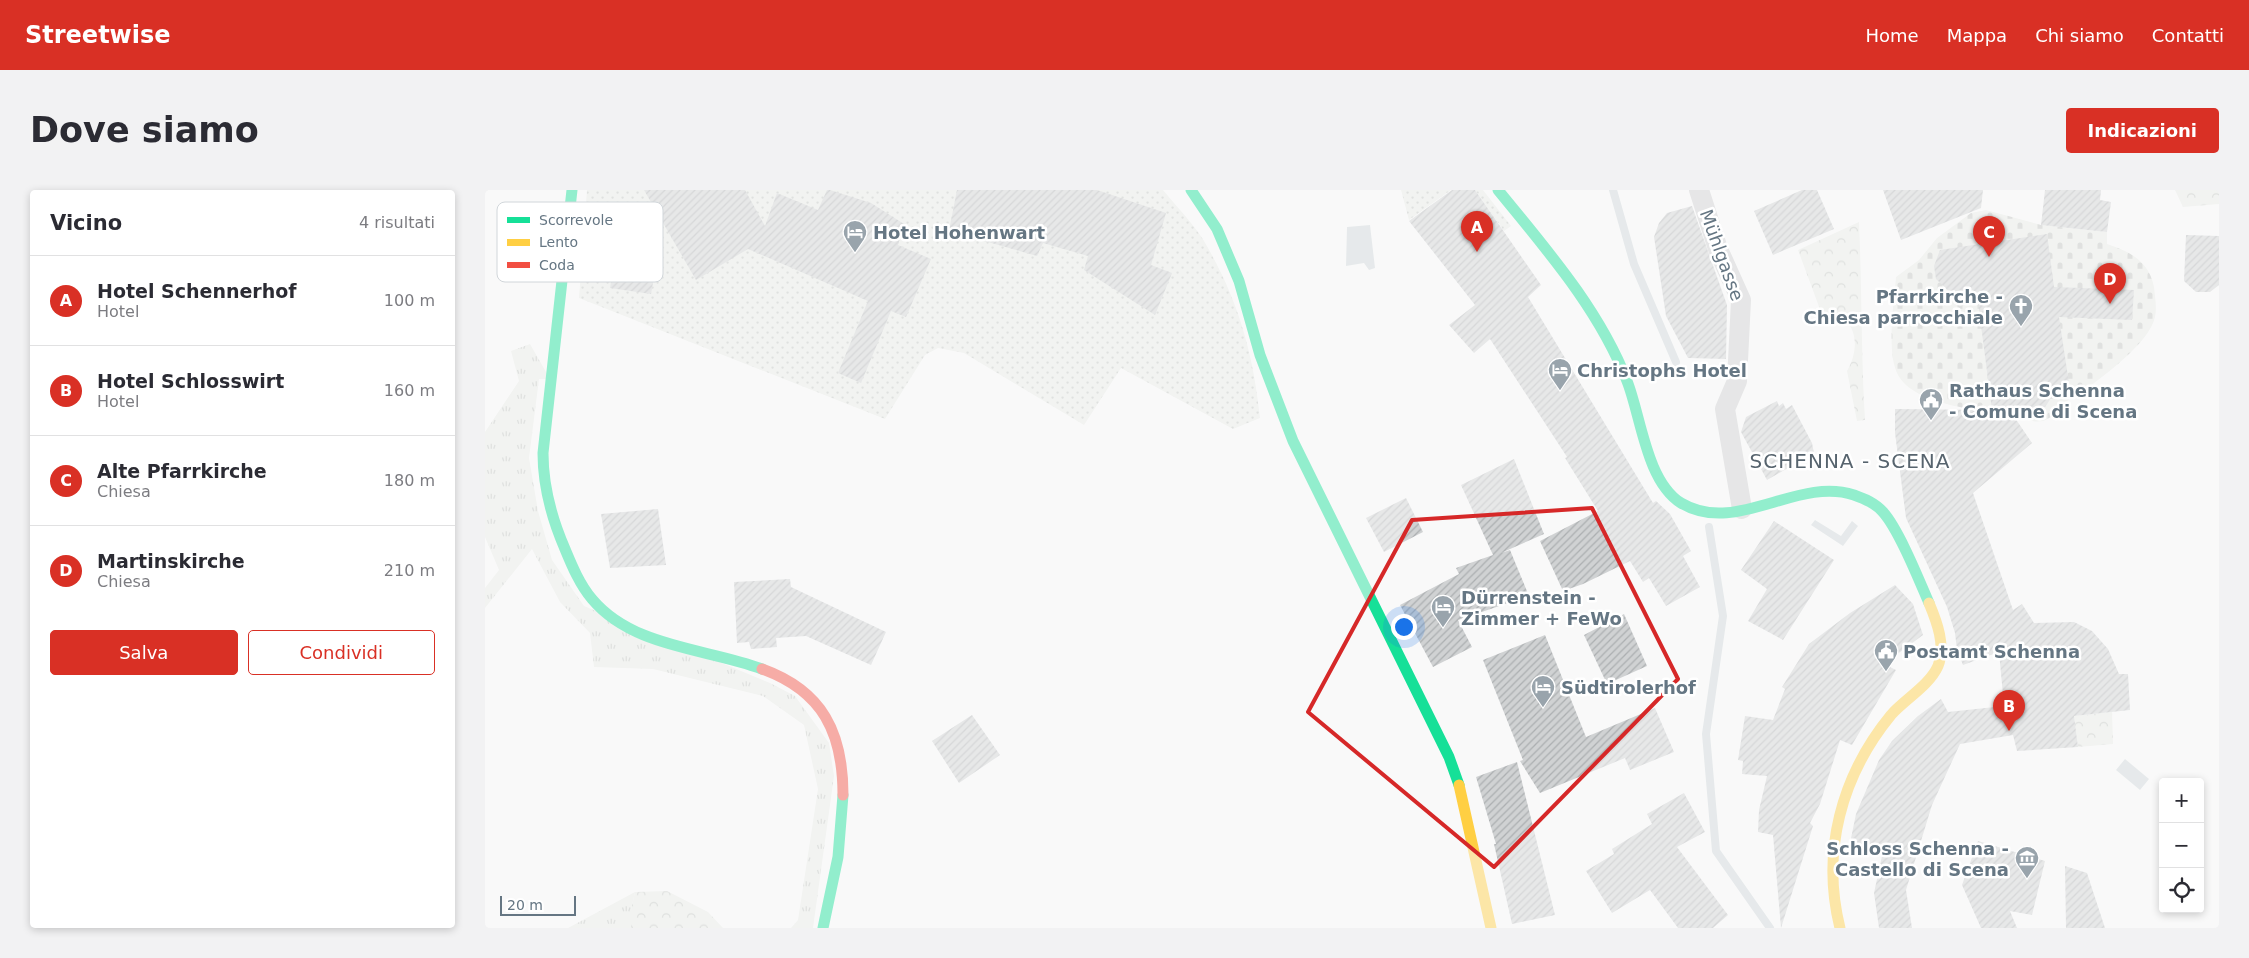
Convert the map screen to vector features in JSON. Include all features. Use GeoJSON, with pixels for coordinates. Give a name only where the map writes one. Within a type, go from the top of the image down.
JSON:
{"type":"FeatureCollection","features":[{"type":"Feature","properties":{"kind":"street"},"geometry":{"type":"LineString","coordinates":[[1191,190],[1217,229],[1239,280],[1261,355],[1293,441],[1452,765],[1462,793],[1491,928]]}},
{"type":"Feature","properties":{"kind":"street"},"geometry":{"type":"LineString","coordinates":[[1498,190],[1559,264],[1613,348],[1628,382],[1643,434],[1663,486],[1686,505],[1705,511],[1719,512],[1742,509],[1802,493],[1833,488],[1858,494],[1876,504],[1887,517],[1917,577],[1942,644],[1940,660],[1934,673],[1899,706],[1880,732],[1861,763],[1842,808],[1834,836],[1830,867],[1831,894],[1840,928]]}},
{"type":"Feature","properties":{"kind":"street","name":"Mühlgasse"},"geometry":{"type":"LineString","coordinates":[[1699,190],[1718,249],[1741,300],[1737,381],[1726,415],[1742,509]]}},
{"type":"Feature","properties":{"kind":"street"},"geometry":{"type":"LineString","coordinates":[[564,282],[550,379],[543,460],[552,513],[572,564],[586,592],[613,618],[650,638],[779,676],[815,702],[835,732],[843,770],[843,807],[838,849],[830,902],[823,928]]}},
{"type":"Feature","properties":{"kind":"highlighted area"},"geometry":{"type":"Polygon","coordinates":[[[1592,508],[1678,679],[1494,867],[1308,712],[1412,520],[1592,508]]]}},
{"type":"Feature","properties":{"kind":"green space"},"geometry":{"type":"Polygon","coordinates":[[[587,190],[1163,190],[1200,234],[1216,263],[1235,305],[1248,348],[1260,418],[1233,429],[1121,368],[1084,425],[964,353],[938,348],[925,355],[885,419],[579,298],[580,282],[663,282],[663,202],[586,202],[587,190]]]}},
{"type":"Feature","properties":{"kind":"green space"},"geometry":{"type":"Polygon","coordinates":[[[1401,190],[1451,190],[1409,220],[1401,190]]]}},
{"type":"Feature","properties":{"kind":"green space"},"geometry":{"type":"Polygon","coordinates":[[[1475,190],[1483,190],[1511,226],[1504,231],[1475,190]]]}},
{"type":"Feature","properties":{"kind":"green space"},"geometry":{"type":"Polygon","coordinates":[[[2175,190],[2219,190],[2219,204],[2183,207],[2175,190]]]}},
{"type":"Feature","properties":{"kind":"green space"},"geometry":{"type":"Polygon","coordinates":[[[1986,210],[2041,225],[2107,232],[2107,244],[2137,258],[2148,270],[2154,287],[2155,317],[2151,327],[2136,347],[2115,367],[2085,390],[2068,400],[2050,418],[2043,421],[2032,421],[1967,409],[1934,400],[1919,394],[1907,385],[1898,375],[1894,366],[1892,328],[1896,277],[1919,260],[1937,238],[1971,213],[1986,210]]]}},
{"type":"Feature","properties":{"kind":"green space"},"geometry":{"type":"Polygon","coordinates":[[[1859,222],[1865,420],[1857,421],[1847,371],[1853,357],[1854,334],[1851,327],[1840,317],[1821,312],[1798,250],[1859,222]]]}},
{"type":"Feature","properties":{"kind":"green space"},"geometry":{"type":"Polygon","coordinates":[[[530,344],[550,379],[539,379],[529,458],[538,511],[552,560],[584,606],[770,683],[795,696],[829,743],[834,776],[813,928],[791,928],[798,920],[818,789],[804,725],[763,696],[653,669],[594,667],[590,633],[560,602],[532,549],[485,608],[485,588],[499,570],[485,537],[485,432],[519,381],[511,351],[530,344]]]}},
{"type":"Feature","properties":{"kind":"green space"},"geometry":{"type":"Polygon","coordinates":[[[2112,712],[2113,744],[2078,747],[2074,716],[2112,712]]]}},
{"type":"Feature","properties":{"kind":"green space"},"geometry":{"type":"Polygon","coordinates":[[[667,891],[708,912],[723,928],[631,928],[631,910],[635,892],[667,891]]]}},
{"type":"Feature","properties":{"kind":"green space"},"geometry":{"type":"Polygon","coordinates":[[[635,892],[631,910],[631,928],[568,928],[635,892]]]}},
{"type":"Feature","properties":{"kind":"shaded area"},"geometry":{"type":"Polygon","coordinates":[[[1370,225],[1375,268],[1369,270],[1364,263],[1346,266],[1347,227],[1370,225]]]}},
{"type":"Feature","properties":{"kind":"shaded area"},"geometry":{"type":"Polygon","coordinates":[[[1815,520],[1841,536],[1852,521],[1858,526],[1843,546],[1811,525],[1815,520]]]}},
{"type":"Feature","properties":{"kind":"shaded area"},"geometry":{"type":"Polygon","coordinates":[[[2125,759],[2149,779],[2140,790],[2116,770],[2125,759]]]}},
{"type":"Feature","properties":{"kind":"building"},"geometry":{"type":"Polygon","coordinates":[[[644,190],[745,190],[765,226],[777,193],[818,210],[827,190],[830,190],[871,203],[904,224],[898,245],[931,259],[906,317],[891,311],[861,383],[838,373],[868,301],[748,249],[696,280],[663,223],[663,202],[651,202],[644,190]]]}},
{"type":"Feature","properties":{"kind":"building"},"geometry":{"type":"Polygon","coordinates":[[[957,190],[1097,190],[1166,213],[1151,265],[1172,273],[1155,315],[1084,270],[1088,256],[1043,243],[1037,256],[949,231],[957,190]]]}},
{"type":"Feature","properties":{"kind":"building"},"geometry":{"type":"Polygon","coordinates":[[[1452,190],[1475,190],[1541,285],[1528,297],[1653,503],[1656,501],[1670,514],[1691,551],[1683,556],[1700,587],[1666,606],[1649,578],[1643,582],[1630,561],[1583,584],[1563,591],[1540,541],[1598,511],[1565,458],[1567,457],[1490,339],[1474,353],[1449,325],[1475,305],[1409,221],[1452,190]]]}},
{"type":"Feature","properties":{"kind":"building"},"geometry":{"type":"Polygon","coordinates":[[[1802,190],[1817,190],[1834,229],[1773,255],[1754,211],[1802,190]]]}},
{"type":"Feature","properties":{"kind":"building"},"geometry":{"type":"Polygon","coordinates":[[[1883,190],[1983,190],[1981,208],[1901,240],[1883,190]]]}},
{"type":"Feature","properties":{"kind":"building"},"geometry":{"type":"Polygon","coordinates":[[[2045,190],[2101,190],[2100,200],[2111,202],[2107,232],[2041,225],[2045,190]]]}},
{"type":"Feature","properties":{"kind":"building"},"geometry":{"type":"Polygon","coordinates":[[[1692,206],[1727,305],[1726,359],[1688,358],[1666,316],[1654,237],[1659,223],[1667,213],[1692,206]]]}},
{"type":"Feature","properties":{"kind":"building"},"geometry":{"type":"Polygon","coordinates":[[[2047,234],[2054,287],[2134,290],[2132,320],[2059,317],[2070,390],[2055,392],[2045,407],[2013,415],[2032,443],[1973,493],[2013,610],[2022,604],[2034,623],[2074,622],[2092,631],[2108,649],[2119,674],[2128,674],[2130,710],[2074,716],[2078,747],[2017,751],[2013,735],[1960,744],[1932,805],[1906,890],[1912,928],[1879,928],[1874,893],[1882,856],[1849,848],[1856,814],[1879,760],[1892,741],[1918,716],[1941,699],[1948,712],[2004,706],[1999,652],[1963,665],[1957,650],[1955,633],[1947,607],[1906,518],[1895,433],[1895,409],[1992,410],[1978,302],[1957,305],[1956,298],[1936,279],[1934,266],[1940,250],[2047,234]]]}},
{"type":"Feature","properties":{"kind":"building"},"geometry":{"type":"Polygon","coordinates":[[[2186,235],[2219,236],[2219,285],[2210,292],[2196,292],[2184,281],[2186,235]]]}},
{"type":"Feature","properties":{"kind":"building"},"geometry":{"type":"Polygon","coordinates":[[[611,282],[653,282],[651,294],[610,288],[611,282]]]}},
{"type":"Feature","properties":{"kind":"building"},"geometry":{"type":"Polygon","coordinates":[[[1777,401],[1779,406],[1783,403],[1786,409],[1792,405],[1812,443],[1814,453],[1767,480],[1741,432],[1746,417],[1777,401]]]}},
{"type":"Feature","properties":{"kind":"building"},"geometry":{"type":"Polygon","coordinates":[[[1514,459],[1544,534],[1501,553],[1510,550],[1529,596],[1458,620],[1472,647],[1433,667],[1400,605],[1459,574],[1456,568],[1493,555],[1461,485],[1514,459]]]}},
{"type":"Feature","properties":{"kind":"building"},"geometry":{"type":"Polygon","coordinates":[[[1406,498],[1423,532],[1384,552],[1366,518],[1406,498]]]}},
{"type":"Feature","properties":{"kind":"building"},"geometry":{"type":"Polygon","coordinates":[[[658,509],[666,565],[610,568],[601,514],[658,509]]]}},
{"type":"Feature","properties":{"kind":"building"},"geometry":{"type":"Polygon","coordinates":[[[1774,521],[1834,560],[1783,640],[1748,621],[1767,589],[1741,570],[1774,521]]]}},
{"type":"Feature","properties":{"kind":"building"},"geometry":{"type":"Polygon","coordinates":[[[790,579],[791,587],[886,632],[871,665],[806,636],[776,638],[777,647],[751,649],[749,642],[737,643],[734,582],[790,579]]]}},
{"type":"Feature","properties":{"kind":"building"},"geometry":{"type":"Polygon","coordinates":[[[1895,585],[1913,604],[1923,635],[1884,664],[1896,670],[1852,745],[1840,740],[1820,804],[1810,823],[1813,826],[1781,928],[1773,835],[1758,832],[1759,810],[1767,776],[1742,774],[1743,761],[1738,760],[1745,716],[1773,720],[1785,689],[1782,687],[1809,644],[1850,613],[1895,585]]]}},
{"type":"Feature","properties":{"kind":"building"},"geometry":{"type":"Polygon","coordinates":[[[1624,614],[1647,666],[1607,684],[1584,635],[1624,614]]]}},
{"type":"Feature","properties":{"kind":"building"},"geometry":{"type":"Polygon","coordinates":[[[1545,635],[1586,737],[1655,708],[1674,752],[1630,770],[1625,758],[1540,793],[1520,761],[1523,760],[1483,660],[1545,635]]]}},
{"type":"Feature","properties":{"kind":"building"},"geometry":{"type":"Polygon","coordinates":[[[972,715],[1000,755],[959,783],[932,741],[972,715]]]}},
{"type":"Feature","properties":{"kind":"building"},"geometry":{"type":"Polygon","coordinates":[[[1517,762],[1555,915],[1512,924],[1494,844],[1496,844],[1476,777],[1517,762]]]}},
{"type":"Feature","properties":{"kind":"building"},"geometry":{"type":"Polygon","coordinates":[[[1684,793],[1705,832],[1677,847],[1728,915],[1713,928],[1678,928],[1650,890],[1612,913],[1586,871],[1614,854],[1612,849],[1652,824],[1647,814],[1684,793]]]}},
{"type":"Feature","properties":{"kind":"building","name":"Schloss Schenna - Castello di Scena"},"geometry":{"type":"Polygon","coordinates":[[[1978,841],[2045,861],[2032,915],[2010,911],[2017,928],[1981,928],[1962,885],[1978,841]]]}},
{"type":"Feature","properties":{"kind":"building"},"geometry":{"type":"Polygon","coordinates":[[[2065,866],[2087,873],[2105,928],[2066,928],[2065,866]]]}},
{"type":"Feature","properties":{"kind":"waterway"},"geometry":{"type":"LineString","coordinates":[[1613,190],[1634,264],[1676,362]]}},
{"type":"Feature","properties":{"kind":"waterway"},"geometry":{"type":"LineString","coordinates":[[1709,527],[1723,616],[1706,734],[1716,851],[1770,928]]}},
{"type":"Feature","properties":{"kind":"traffic: fast"},"geometry":{"type":"LineString","coordinates":[[571,202],[572,190]]}},
{"type":"Feature","properties":{"kind":"traffic: fast"},"geometry":{"type":"LineString","coordinates":[[1191,190],[1217,229],[1239,281],[1260,355],[1293,441],[1449,757],[1459,785]]}},
{"type":"Feature","properties":{"kind":"traffic: fast"},"geometry":{"type":"LineString","coordinates":[[1498,190],[1553,257],[1587,304],[1602,329],[1627,381],[1652,464],[1669,493],[1681,503],[1702,511],[1723,513],[1745,510],[1811,493],[1832,491],[1862,498],[1877,506],[1889,520],[1896,531],[1929,603]]}},
{"type":"Feature","properties":{"kind":"traffic: fast"},"geometry":{"type":"LineString","coordinates":[[562,282],[543,465],[552,514],[573,569],[592,599],[609,615],[628,628],[671,644],[762,669]]}},
{"type":"Feature","properties":{"kind":"traffic: fast"},"geometry":{"type":"LineString","coordinates":[[823,928],[838,857],[843,795]]}},
{"type":"Feature","properties":{"kind":"traffic: slow"},"geometry":{"type":"LineString","coordinates":[[1840,928],[1835,900],[1833,871],[1835,843],[1840,816],[1848,789],[1859,763],[1874,739],[1891,715],[1929,680],[1938,666],[1941,642],[1929,603]]}},
{"type":"Feature","properties":{"kind":"traffic: slow"},"geometry":{"type":"LineString","coordinates":[[1459,785],[1491,928]]}},
{"type":"Feature","properties":{"kind":"traffic: jam"},"geometry":{"type":"LineString","coordinates":[[762,669],[783,678],[800,689],[814,702],[825,717],[839,752],[843,795]]}},
{"type":"Feature","properties":{"kind":"place","name":"Hotel Schennerhof"},"geometry":{"type":"Point","coordinates":[1477,252]}},
{"type":"Feature","properties":{"kind":"place","name":"Hotel Hohenwart"},"geometry":{"type":"Point","coordinates":[855,253]}},
{"type":"Feature","properties":{"kind":"place","name":"Alte Pfarrkirche"},"geometry":{"type":"Point","coordinates":[1989,257]}},
{"type":"Feature","properties":{"kind":"place","name":"Martinskirche"},"geometry":{"type":"Point","coordinates":[2110,304]}},
{"type":"Feature","properties":{"kind":"place","name":"Pfarrkirche - Chiesa parrocchiale"},"geometry":{"type":"Point","coordinates":[2021,327]}},
{"type":"Feature","properties":{"kind":"place","name":"Christophs Hotel"},"geometry":{"type":"Point","coordinates":[1560,391]}},
{"type":"Feature","properties":{"kind":"place","name":"Rathaus Schenna - Comune di Scena"},"geometry":{"type":"Point","coordinates":[1931,421]}},
{"type":"Feature","properties":{"kind":"place","name":"Dürrenstein - Zimmer + FeWo"},"geometry":{"type":"Point","coordinates":[1443,628]}},
{"type":"Feature","properties":{"kind":"place","name":"Postamt Schenna"},"geometry":{"type":"Point","coordinates":[1886,672]}},
{"type":"Feature","properties":{"kind":"place","name":"Südtirolerhof"},"geometry":{"type":"Point","coordinates":[1543,708]}},
{"type":"Feature","properties":{"kind":"place","name":"Hotel Schlosswirt"},"geometry":{"type":"Point","coordinates":[2009,731]}},
{"type":"Feature","properties":{"kind":"place","name":"Schloss Schenna - Castello di Scena"},"geometry":{"type":"Point","coordinates":[2027,879]}},
{"type":"Feature","properties":{"kind":"district","name":"SCHENNA - SCENA"},"geometry":{"type":"Point","coordinates":[1850,461]}}]}
